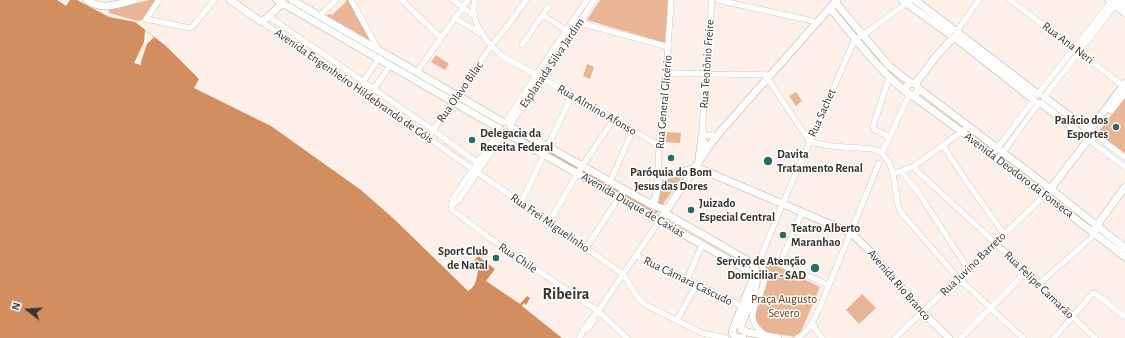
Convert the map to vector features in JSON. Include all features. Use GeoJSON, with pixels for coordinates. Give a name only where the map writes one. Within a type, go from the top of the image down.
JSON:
{"type":"FeatureCollection","features":[{"type":"Feature","properties":{"kind":"main road"},"geometry":{"type":"LineString","coordinates":[[88,1],[97,5],[110,6],[134,0]]}},
{"type":"Feature","properties":{"kind":"main road","name":"Avenida Engenheiro Hildebrando de Góis"},"geometry":{"type":"LineString","coordinates":[[230,0],[262,22]]}},
{"type":"Feature","properties":{"kind":"main road"},"geometry":{"type":"LineString","coordinates":[[915,0],[953,33]]}},
{"type":"Feature","properties":{"kind":"main road"},"geometry":{"type":"LineString","coordinates":[[658,219],[718,135],[836,1]]}},
{"type":"Feature","properties":{"kind":"main road","name":"Avenida Deodoro da Fonseca"},"geometry":{"type":"LineString","coordinates":[[836,1],[859,37],[889,78],[1045,195],[1125,248]]}},
{"type":"Feature","properties":{"kind":"main road"},"geometry":{"type":"LineString","coordinates":[[907,1],[953,33],[1039,98],[1061,120],[1089,135]]}},
{"type":"Feature","properties":{"kind":"main road"},"geometry":{"type":"LineString","coordinates":[[262,22],[286,2]]}},
{"type":"Feature","properties":{"kind":"main road","name":"Avenida Duque de Caxias"},"geometry":{"type":"LineString","coordinates":[[286,2],[319,16],[378,49],[457,95],[476,111]]}},
{"type":"Feature","properties":{"kind":"main road","name":"Avenida Duque de Caxias"},"geometry":{"type":"LineString","coordinates":[[286,2],[453,102],[476,111],[505,128],[543,154],[578,174],[622,193],[665,209],[750,261],[754,266],[755,279]]}},
{"type":"Feature","properties":{"kind":"main road"},"geometry":{"type":"LineString","coordinates":[[1117,2],[1125,13]]}},
{"type":"Feature","properties":{"kind":"main road","name":"Avenida Deodoro da Fonseca"},"geometry":{"type":"LineString","coordinates":[[830,8],[889,66],[1049,187],[1125,256]]}},
{"type":"Feature","properties":{"kind":"main road"},"geometry":{"type":"LineString","coordinates":[[915,85],[907,86],[909,94],[916,94],[915,85],[953,33]]}},
{"type":"Feature","properties":{"kind":"main road","name":"Rua Juvino Barreto"},"geometry":{"type":"LineString","coordinates":[[1045,195],[1049,187],[1125,87]]}},
{"type":"Feature","properties":{"kind":"main road"},"geometry":{"type":"LineString","coordinates":[[1039,98],[1066,113],[1089,135]]}},
{"type":"Feature","properties":{"kind":"main road"},"geometry":{"type":"LineString","coordinates":[[937,114],[942,107]]}},
{"type":"Feature","properties":{"kind":"main road"},"geometry":{"type":"LineString","coordinates":[[1061,120],[1066,113]]}},
{"type":"Feature","properties":{"kind":"main road","name":"Avenida Duque de Caxias"},"geometry":{"type":"LineString","coordinates":[[505,128],[547,146],[610,182],[622,193],[658,219],[750,272],[755,279]]}},
{"type":"Feature","properties":{"kind":"main road"},"geometry":{"type":"LineString","coordinates":[[696,165],[702,132]]}},
{"type":"Feature","properties":{"kind":"main road"},"geometry":{"type":"LineString","coordinates":[[659,178],[696,165]]}},
{"type":"Feature","properties":{"kind":"main road","name":"Avenida Rio Branco"},"geometry":{"type":"LineString","coordinates":[[696,165],[703,170],[782,205],[851,233],[872,252],[922,312],[949,338]]}},
{"type":"Feature","properties":{"kind":"main road","name":"Rua General Glicério"},"geometry":{"type":"LineString","coordinates":[[651,204],[655,200],[659,178]]}},
{"type":"Feature","properties":{"kind":"main road"},"geometry":{"type":"LineString","coordinates":[[1096,229],[1125,187]]}},
{"type":"Feature","properties":{"kind":"main road"},"geometry":{"type":"LineString","coordinates":[[743,338],[733,335],[733,329],[741,306],[755,279]]}},
{"type":"Feature","properties":{"kind":"main road"},"geometry":{"type":"LineString","coordinates":[[755,279],[755,289],[743,318],[741,329],[742,331],[750,333],[778,338]]}},
{"type":"Feature","properties":{"kind":"street"},"geometry":{"type":"LineString","coordinates":[[159,0],[146,19],[190,28],[214,0]]}},
{"type":"Feature","properties":{"kind":"street"},"geometry":{"type":"LineString","coordinates":[[319,16],[336,0]]}},
{"type":"Feature","properties":{"kind":"street"},"geometry":{"type":"LineString","coordinates":[[351,0],[378,49]]}},
{"type":"Feature","properties":{"kind":"street"},"geometry":{"type":"LineString","coordinates":[[402,0],[440,38]]}},
{"type":"Feature","properties":{"kind":"street"},"geometry":{"type":"LineString","coordinates":[[453,0],[473,15],[482,34]]}},
{"type":"Feature","properties":{"kind":"street"},"geometry":{"type":"LineString","coordinates":[[417,72],[468,0]]}},
{"type":"Feature","properties":{"kind":"street"},"geometry":{"type":"LineString","coordinates":[[473,15],[475,0]]}},
{"type":"Feature","properties":{"kind":"street","name":"Rua Olavo Bilac"},"geometry":{"type":"LineString","coordinates":[[428,138],[491,46],[526,0]]}},
{"type":"Feature","properties":{"kind":"street","name":"Esplanada Silva Jardim"},"geometry":{"type":"LineString","coordinates":[[505,128],[536,75],[587,0]]}},
{"type":"Feature","properties":{"kind":"street","name":"Esplanada Silva Jardim"},"geometry":{"type":"LineString","coordinates":[[452,205],[458,201],[479,164],[566,44],[594,0]]}},
{"type":"Feature","properties":{"kind":"street","name":"Rua General Glicério"},"geometry":{"type":"LineString","coordinates":[[659,178],[658,146],[662,138],[671,0]]}},
{"type":"Feature","properties":{"kind":"street","name":"Rua Teotônio Freire"},"geometry":{"type":"LineString","coordinates":[[702,132],[712,0]]}},
{"type":"Feature","properties":{"kind":"street"},"geometry":{"type":"LineString","coordinates":[[718,0],[817,22]]}},
{"type":"Feature","properties":{"kind":"street"},"geometry":{"type":"LineString","coordinates":[[953,33],[980,0]]}},
{"type":"Feature","properties":{"kind":"street","name":"Rua Ana Neri"},"geometry":{"type":"LineString","coordinates":[[1010,0],[1125,87]]}},
{"type":"Feature","properties":{"kind":"street"},"geometry":{"type":"LineString","coordinates":[[859,37],[907,1]]}},
{"type":"Feature","properties":{"kind":"street"},"geometry":{"type":"LineString","coordinates":[[994,158],[1094,28],[1117,2]]}},
{"type":"Feature","properties":{"kind":"street"},"geometry":{"type":"LineString","coordinates":[[522,45],[548,7]]}},
{"type":"Feature","properties":{"kind":"street"},"geometry":{"type":"LineString","coordinates":[[543,15],[567,31]]}},
{"type":"Feature","properties":{"kind":"street","name":"Avenida Engenheiro Hildebrando de Góis"},"geometry":{"type":"LineString","coordinates":[[268,16],[426,125],[479,164]]}},
{"type":"Feature","properties":{"kind":"street"},"geometry":{"type":"LineString","coordinates":[[455,18],[482,34]]}},
{"type":"Feature","properties":{"kind":"street","name":"Avenida Engenheiro Hildebrando de Góis"},"geometry":{"type":"LineString","coordinates":[[262,22],[475,170]]}},
{"type":"Feature","properties":{"kind":"street"},"geometry":{"type":"LineString","coordinates":[[580,22],[669,47]]}},
{"type":"Feature","properties":{"kind":"street","name":"Rua Almino Afonso"},"geometry":{"type":"LineString","coordinates":[[482,34],[491,46],[501,55],[614,118],[658,146]]}},
{"type":"Feature","properties":{"kind":"street","name":"Rua Sachet"},"geometry":{"type":"LineString","coordinates":[[765,336],[756,327],[752,319],[754,307],[764,281],[761,259],[782,205],[859,37]]}},
{"type":"Feature","properties":{"kind":"street"},"geometry":{"type":"LineString","coordinates":[[560,39],[566,44]]}},
{"type":"Feature","properties":{"kind":"street"},"geometry":{"type":"LineString","coordinates":[[316,60],[322,53]]}},
{"type":"Feature","properties":{"kind":"street"},"geometry":{"type":"LineString","coordinates":[[361,91],[379,58]]}},
{"type":"Feature","properties":{"kind":"street"},"geometry":{"type":"LineString","coordinates":[[374,89],[390,65]]}},
{"type":"Feature","properties":{"kind":"street"},"geometry":{"type":"LineString","coordinates":[[667,73],[707,73],[770,77],[810,142],[831,146],[873,150],[882,153],[890,164],[900,211],[958,278],[1023,338]]}},
{"type":"Feature","properties":{"kind":"street"},"geometry":{"type":"LineString","coordinates":[[889,78],[873,126],[874,129],[890,137]]}},
{"type":"Feature","properties":{"kind":"street"},"geometry":{"type":"LineString","coordinates":[[882,153],[909,94]]}},
{"type":"Feature","properties":{"kind":"street"},"geometry":{"type":"LineString","coordinates":[[521,203],[572,95]]}},
{"type":"Feature","properties":{"kind":"street"},"geometry":{"type":"LineString","coordinates":[[382,105],[387,98]]}},
{"type":"Feature","properties":{"kind":"street"},"geometry":{"type":"LineString","coordinates":[[549,222],[582,166],[614,118]]}},
{"type":"Feature","properties":{"kind":"street"},"geometry":{"type":"LineString","coordinates":[[420,133],[426,125]]}},
{"type":"Feature","properties":{"kind":"street"},"geometry":{"type":"LineString","coordinates":[[893,174],[913,167],[968,127]]}},
{"type":"Feature","properties":{"kind":"street"},"geometry":{"type":"LineString","coordinates":[[610,182],[633,130]]}},
{"type":"Feature","properties":{"kind":"street"},"geometry":{"type":"LineString","coordinates":[[702,132],[706,135],[718,135]]}},
{"type":"Feature","properties":{"kind":"street"},"geometry":{"type":"LineString","coordinates":[[702,132],[704,142],[708,148]]}},
{"type":"Feature","properties":{"kind":"street"},"geometry":{"type":"LineString","coordinates":[[1089,135],[1125,157]]}},
{"type":"Feature","properties":{"kind":"street"},"geometry":{"type":"LineString","coordinates":[[1089,135],[1125,167]]}},
{"type":"Feature","properties":{"kind":"street"},"geometry":{"type":"LineString","coordinates":[[943,146],[966,182],[1004,234]]}},
{"type":"Feature","properties":{"kind":"street"},"geometry":{"type":"LineString","coordinates":[[1110,155],[1114,149]]}},
{"type":"Feature","properties":{"kind":"street"},"geometry":{"type":"LineString","coordinates":[[797,338],[807,331],[813,323],[879,163]]}},
{"type":"Feature","properties":{"kind":"street","name":"Rua Felipe Camarão"},"geometry":{"type":"LineString","coordinates":[[913,167],[1095,338]]}},
{"type":"Feature","properties":{"kind":"street","name":"Rua Frei Miguelinho"},"geometry":{"type":"LineString","coordinates":[[475,170],[623,274]]}},
{"type":"Feature","properties":{"kind":"street"},"geometry":{"type":"LineString","coordinates":[[902,172],[920,195],[968,269]]}},
{"type":"Feature","properties":{"kind":"street"},"geometry":{"type":"LineString","coordinates":[[586,248],[622,193]]}},
{"type":"Feature","properties":{"kind":"street","name":"Rua Juvino Barreto"},"geometry":{"type":"LineString","coordinates":[[895,338],[1045,195]]}},
{"type":"Feature","properties":{"kind":"street","name":"Rua Chile"},"geometry":{"type":"LineString","coordinates":[[452,205],[451,209],[491,239],[598,311],[627,338]]}},
{"type":"Feature","properties":{"kind":"street"},"geometry":{"type":"LineString","coordinates":[[802,212],[781,261],[783,266],[828,285]]}},
{"type":"Feature","properties":{"kind":"street"},"geometry":{"type":"LineString","coordinates":[[580,337],[584,330],[587,329],[592,323],[594,317],[658,219]]}},
{"type":"Feature","properties":{"kind":"street"},"geometry":{"type":"LineString","coordinates":[[1039,284],[1092,237],[1096,229]]}},
{"type":"Feature","properties":{"kind":"street"},"geometry":{"type":"LineString","coordinates":[[687,279],[702,245]]}},
{"type":"Feature","properties":{"kind":"street","name":"Rua Câmara Cascudo"},"geometry":{"type":"LineString","coordinates":[[635,255],[741,306]]}},
{"type":"Feature","properties":{"kind":"street"},"geometry":{"type":"LineString","coordinates":[[961,338],[1026,272]]}},
{"type":"Feature","properties":{"kind":"street"},"geometry":{"type":"LineString","coordinates":[[623,274],[641,302],[702,333],[727,338],[735,336]]}},
{"type":"Feature","properties":{"kind":"street"},"geometry":{"type":"LineString","coordinates":[[677,320],[697,284]]}},
{"type":"Feature","properties":{"kind":"street"},"geometry":{"type":"LineString","coordinates":[[1054,338],[1094,293],[1125,317]]}},
{"type":"Feature","properties":{"kind":"street"},"geometry":{"type":"LineString","coordinates":[[813,323],[815,329],[822,338]]}},
{"type":"Feature","properties":{"kind":"green space"},"geometry":{"type":"Polygon","coordinates":[[[149,0],[158,0],[145,19],[138,21],[109,13],[109,10],[149,0]]]}},
{"type":"Feature","properties":{"kind":"green space"},"geometry":{"type":"Polygon","coordinates":[[[346,0],[349,0],[371,41],[327,16],[329,14],[332,15],[346,2],[346,0]]]}},
{"type":"Feature","properties":{"kind":"green space"},"geometry":{"type":"Polygon","coordinates":[[[600,0],[668,0],[665,43],[587,20],[600,0]]]}},
{"type":"Feature","properties":{"kind":"green space"},"geometry":{"type":"Polygon","coordinates":[[[436,55],[449,64],[445,70],[431,62],[436,55]]]}},
{"type":"Feature","properties":{"kind":"green space"},"geometry":{"type":"Polygon","coordinates":[[[587,64],[594,67],[590,79],[583,76],[587,64]]]}},
{"type":"Feature","properties":{"kind":"green space"},"geometry":{"type":"Polygon","coordinates":[[[796,92],[802,101],[796,106],[789,96],[796,92]]]}},
{"type":"Feature","properties":{"kind":"green space"},"geometry":{"type":"Polygon","coordinates":[[[1125,97],[1125,155],[1097,134],[1125,97]]]}},
{"type":"Feature","properties":{"kind":"green space"},"geometry":{"type":"Polygon","coordinates":[[[667,132],[681,133],[680,143],[666,142],[667,132]]]}},
{"type":"Feature","properties":{"kind":"green space"},"geometry":{"type":"Polygon","coordinates":[[[548,150],[578,166],[576,170],[546,153],[548,150]]]}},
{"type":"Feature","properties":{"kind":"green space"},"geometry":{"type":"Polygon","coordinates":[[[584,170],[620,190],[617,194],[581,174],[584,170]]]}},
{"type":"Feature","properties":{"kind":"green space"},"geometry":{"type":"Polygon","coordinates":[[[682,177],[657,213],[653,213],[623,198],[622,195],[626,194],[649,208],[654,205],[660,184],[664,179],[682,177]]]}},
{"type":"Feature","properties":{"kind":"green space","name":"Praça Augusto Severo"},"geometry":{"type":"Polygon","coordinates":[[[764,261],[820,287],[800,334],[795,337],[764,332],[757,326],[754,315],[766,284],[764,261]]]}},
{"type":"Feature","properties":{"kind":"green space"},"geometry":{"type":"Polygon","coordinates":[[[862,294],[876,308],[859,324],[846,310],[862,294]]]}},
{"type":"Feature","properties":{"kind":"shaded area"},"geometry":{"type":"Polygon","coordinates":[[[0,0],[57,0],[66,6],[70,0],[77,0],[109,17],[135,22],[166,46],[199,79],[194,88],[271,126],[361,190],[394,219],[468,291],[473,287],[476,280],[479,266],[474,261],[478,256],[495,269],[486,281],[520,304],[527,296],[530,298],[526,305],[524,303],[522,306],[562,338],[0,338],[0,0]]]}},
{"type":"Feature","properties":{"kind":"pier"},"geometry":{"type":"Polygon","coordinates":[[[145,30],[154,37],[147,44],[141,65],[134,63],[144,42],[145,30]]]}},
{"type":"Feature","properties":{"kind":"place","name":"Palácio dos Esportes"},"geometry":{"type":"Point","coordinates":[1116,127]}},
{"type":"Feature","properties":{"kind":"place","name":"Delegacia da Receita Federal"},"geometry":{"type":"Point","coordinates":[472,140]}},
{"type":"Feature","properties":{"kind":"place","name":"Paróquia do Bom Jesus das Dores"},"geometry":{"type":"Point","coordinates":[671,158]}},
{"type":"Feature","properties":{"kind":"place","name":"Davita Tratamento Renal"},"geometry":{"type":"Point","coordinates":[768,161]}},
{"type":"Feature","properties":{"kind":"place","name":"Juizado Especial Central"},"geometry":{"type":"Point","coordinates":[691,210]}},
{"type":"Feature","properties":{"kind":"place","name":"Teatro Alberto Maranhao"},"geometry":{"type":"Point","coordinates":[783,235]}},
{"type":"Feature","properties":{"kind":"place","name":"Sport Club de Natal"},"geometry":{"type":"Point","coordinates":[496,258]}},
{"type":"Feature","properties":{"kind":"place","name":"Serviço de Atenção Domiciliar - SAD"},"geometry":{"type":"Point","coordinates":[815,268]}},
{"type":"Feature","properties":{"kind":"district","name":"Ribeira"},"geometry":{"type":"Point","coordinates":[566,294]}}]}
